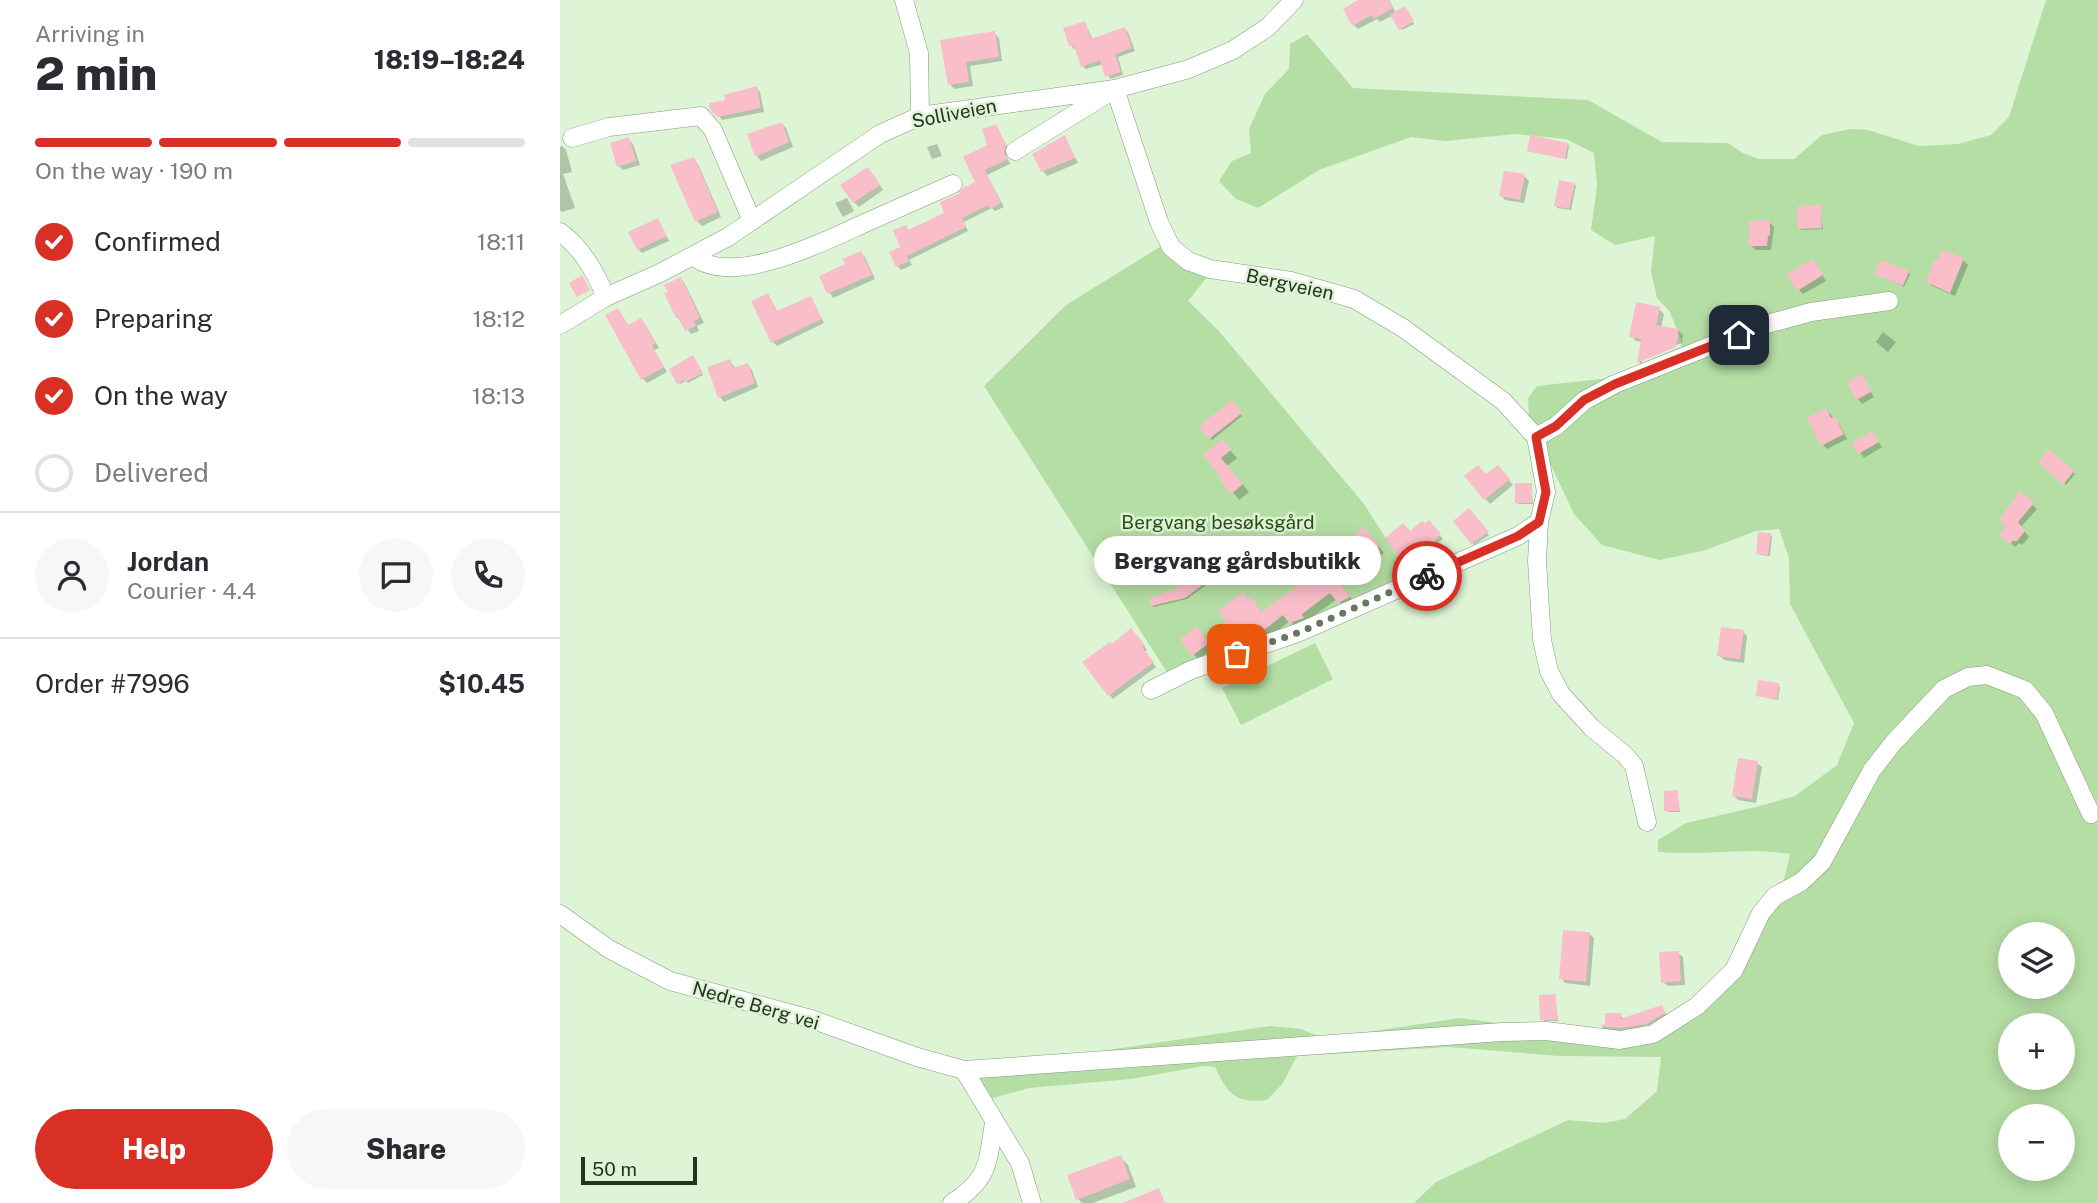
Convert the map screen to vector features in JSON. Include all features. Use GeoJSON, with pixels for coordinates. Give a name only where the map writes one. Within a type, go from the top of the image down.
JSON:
{"type":"FeatureCollection","features":[{"type":"Feature","properties":{"kind":"street"},"geometry":{"type":"LineString","coordinates":[[904,0],[919,53],[920,116]]}},
{"type":"Feature","properties":{"kind":"street","name":"Solliveien"},"geometry":{"type":"LineString","coordinates":[[560,325],[606,297],[729,237],[880,134],[920,116],[1115,89],[1189,69],[1233,50],[1268,27],[1294,0]]}},
{"type":"Feature","properties":{"kind":"street"},"geometry":{"type":"LineString","coordinates":[[1015,151],[1115,89]]}},
{"type":"Feature","properties":{"kind":"street","name":"Bergveien"},"geometry":{"type":"LineString","coordinates":[[1115,89],[1159,222],[1171,247],[1188,261],[1210,269],[1291,281],[1354,299],[1403,328],[1503,401],[1536,437]]}},
{"type":"Feature","properties":{"kind":"street"},"geometry":{"type":"LineString","coordinates":[[572,138],[609,127],[701,116],[713,130],[752,221]]}},
{"type":"Feature","properties":{"kind":"street"},"geometry":{"type":"LineString","coordinates":[[693,256],[709,265],[721,267],[743,266],[793,255],[953,184]]}},
{"type":"Feature","properties":{"kind":"street"},"geometry":{"type":"LineString","coordinates":[[560,232],[571,240],[592,266],[606,297]]}},
{"type":"Feature","properties":{"kind":"street"},"geometry":{"type":"LineString","coordinates":[[1647,822],[1634,766],[1625,755],[1592,728],[1561,694],[1549,671],[1542,640],[1538,561],[1539,522],[1546,492],[1536,437],[1556,426],[1584,400],[1615,384],[1760,326],[1811,312],[1889,301]]}},
{"type":"Feature","properties":{"kind":"street"},"geometry":{"type":"LineString","coordinates":[[1151,690],[1191,670],[1300,632],[1518,536],[1539,522]]}},
{"type":"Feature","properties":{"kind":"street","name":"Nedre Berg vei"},"geometry":{"type":"LineString","coordinates":[[560,914],[609,949],[670,981],[811,1019],[917,1057],[964,1070],[1502,1032],[1546,1031],[1620,1040],[1653,1034],[1697,1006],[1734,970],[1761,913],[1775,896],[1801,882],[1822,862],[1872,770],[1894,742],[1944,689],[1968,677],[1987,675],[2025,690],[2044,713],[2091,814]]}},
{"type":"Feature","properties":{"kind":"street"},"geometry":{"type":"LineString","coordinates":[[964,1070],[994,1124],[1020,1163],[1032,1203]]}},
{"type":"Feature","properties":{"kind":"street"},"geometry":{"type":"LineString","coordinates":[[952,1203],[970,1192],[980,1180],[987,1166],[994,1124]]}},
{"type":"Feature","properties":{"kind":"green space"},"geometry":{"type":"Polygon","coordinates":[[[2046,0],[2097,0],[2097,1203],[1414,1203],[1436,1182],[1568,1120],[1604,1123],[1625,1119],[1657,1091],[1661,1057],[1559,1056],[1449,1047],[1297,1056],[1283,1083],[1267,1100],[1247,1100],[1234,1095],[1215,1067],[1204,1066],[1131,1079],[1029,1088],[990,1099],[972,1098],[975,1064],[1054,1058],[1270,1026],[1301,1029],[1318,1036],[1354,1034],[1460,1018],[1573,1033],[1650,1031],[1722,984],[1783,884],[1790,854],[1757,851],[1658,852],[1658,840],[1686,823],[1795,796],[1837,765],[1854,723],[1790,604],[1789,558],[1779,529],[1756,531],[1706,550],[1660,560],[1602,545],[1574,514],[1529,419],[1528,398],[1537,386],[1627,376],[1682,364],[1681,340],[1670,312],[1657,298],[1651,271],[1655,236],[1615,245],[1591,230],[1597,186],[1594,153],[1566,139],[1515,134],[1446,141],[1411,137],[1319,170],[1258,208],[1236,199],[1219,181],[1232,161],[1251,153],[1249,129],[1265,94],[1289,69],[1290,44],[1307,34],[1353,88],[1588,100],[1662,142],[1728,143],[1759,159],[1794,159],[1822,135],[1851,129],[1868,130],[1919,146],[1958,144],[1991,135],[2009,117],[2046,0]]]}},
{"type":"Feature","properties":{"kind":"green space","name":"Bergvang besøksgård"},"geometry":{"type":"Polygon","coordinates":[[[1163,245],[1208,276],[1188,301],[1218,330],[1364,504],[1410,576],[1170,677],[984,386],[1066,305],[1163,245]]]}},
{"type":"Feature","properties":{"kind":"green space"},"geometry":{"type":"Polygon","coordinates":[[[1315,643],[1333,679],[1241,725],[1222,688],[1315,643]]]}},
{"type":"Feature","properties":{"kind":"building"},"geometry":{"type":"Polygon","coordinates":[[[1358,0],[1388,0],[1393,8],[1374,19],[1372,15],[1352,26],[1343,9],[1358,0]]]}},
{"type":"Feature","properties":{"kind":"building"},"geometry":{"type":"Polygon","coordinates":[[[1405,6],[1414,21],[1399,30],[1390,15],[1405,6]]]}},
{"type":"Feature","properties":{"kind":"building"},"geometry":{"type":"Polygon","coordinates":[[[1085,21],[1091,39],[1125,27],[1132,48],[1115,54],[1121,72],[1105,77],[1100,60],[1081,67],[1074,45],[1069,46],[1063,28],[1085,21]]]}},
{"type":"Feature","properties":{"kind":"building"},"geometry":{"type":"Polygon","coordinates":[[[995,31],[999,57],[966,62],[969,82],[948,85],[940,40],[995,31]]]}},
{"type":"Feature","properties":{"kind":"building"},"geometry":{"type":"Polygon","coordinates":[[[757,86],[761,108],[717,117],[710,109],[709,103],[725,100],[724,95],[757,86]]]}},
{"type":"Feature","properties":{"kind":"building"},"geometry":{"type":"Polygon","coordinates":[[[782,122],[789,142],[755,157],[747,134],[782,122]]]}},
{"type":"Feature","properties":{"kind":"building"},"geometry":{"type":"Polygon","coordinates":[[[996,124],[1006,145],[1004,152],[1008,159],[985,170],[1001,203],[990,209],[988,205],[962,218],[966,227],[907,256],[909,261],[896,267],[889,252],[900,247],[893,230],[906,225],[908,230],[944,213],[940,202],[975,182],[963,157],[987,145],[982,129],[996,124]]]}},
{"type":"Feature","properties":{"kind":"building"},"geometry":{"type":"Polygon","coordinates":[[[1065,135],[1075,158],[1041,172],[1032,154],[1065,135]]]}},
{"type":"Feature","properties":{"kind":"building"},"geometry":{"type":"Polygon","coordinates":[[[1530,135],[1568,143],[1565,159],[1527,151],[1530,135]]]}},
{"type":"Feature","properties":{"kind":"building"},"geometry":{"type":"Polygon","coordinates":[[[629,137],[636,161],[617,167],[610,143],[629,137]]]}},
{"type":"Feature","properties":{"kind":"building"},"geometry":{"type":"Polygon","coordinates":[[[694,157],[718,212],[695,222],[670,165],[694,157]]]}},
{"type":"Feature","properties":{"kind":"building"},"geometry":{"type":"Polygon","coordinates":[[[868,167],[880,185],[853,203],[840,185],[868,167]]]}},
{"type":"Feature","properties":{"kind":"building"},"geometry":{"type":"Polygon","coordinates":[[[1504,171],[1525,174],[1520,200],[1499,196],[1504,171]]]}},
{"type":"Feature","properties":{"kind":"building"},"geometry":{"type":"Polygon","coordinates":[[[1559,180],[1575,183],[1569,209],[1554,206],[1559,180]]]}},
{"type":"Feature","properties":{"kind":"building"},"geometry":{"type":"Polygon","coordinates":[[[1821,205],[1822,228],[1798,229],[1797,206],[1821,205]]]}},
{"type":"Feature","properties":{"kind":"building"},"geometry":{"type":"Polygon","coordinates":[[[658,218],[667,236],[637,250],[628,232],[658,218]]]}},
{"type":"Feature","properties":{"kind":"building"},"geometry":{"type":"Polygon","coordinates":[[[1770,220],[1767,246],[1749,246],[1749,221],[1770,220]]]}},
{"type":"Feature","properties":{"kind":"building"},"geometry":{"type":"Polygon","coordinates":[[[1943,250],[1964,258],[1950,293],[1926,282],[1935,259],[1938,260],[1943,250]]]}},
{"type":"Feature","properties":{"kind":"building"},"geometry":{"type":"Polygon","coordinates":[[[861,251],[872,275],[827,294],[819,276],[845,264],[842,259],[861,251]]]}},
{"type":"Feature","properties":{"kind":"building"},"geometry":{"type":"Polygon","coordinates":[[[1813,259],[1823,275],[1797,291],[1787,274],[1813,259]]]}},
{"type":"Feature","properties":{"kind":"building"},"geometry":{"type":"Polygon","coordinates":[[[1880,260],[1909,271],[1903,286],[1874,274],[1880,260]]]}},
{"type":"Feature","properties":{"kind":"building"},"geometry":{"type":"Polygon","coordinates":[[[582,275],[590,290],[577,297],[569,283],[582,275]]]}},
{"type":"Feature","properties":{"kind":"building"},"geometry":{"type":"Polygon","coordinates":[[[681,277],[700,318],[694,321],[696,326],[685,331],[664,293],[668,292],[664,285],[681,277]]]}},
{"type":"Feature","properties":{"kind":"building"},"geometry":{"type":"Polygon","coordinates":[[[768,293],[777,311],[811,296],[822,319],[771,343],[751,301],[768,293]]]}},
{"type":"Feature","properties":{"kind":"building"},"geometry":{"type":"Polygon","coordinates":[[[1636,302],[1660,307],[1656,325],[1679,329],[1676,347],[1637,363],[1641,339],[1629,337],[1636,302]]]}},
{"type":"Feature","properties":{"kind":"building"},"geometry":{"type":"Polygon","coordinates":[[[618,308],[628,325],[641,318],[656,343],[652,345],[664,367],[641,380],[605,315],[618,308]]]}},
{"type":"Feature","properties":{"kind":"building"},"geometry":{"type":"Polygon","coordinates":[[[693,355],[703,373],[677,384],[669,369],[693,355]]]}},
{"type":"Feature","properties":{"kind":"building"},"geometry":{"type":"Polygon","coordinates":[[[730,359],[733,368],[748,363],[755,383],[718,398],[707,367],[730,359]]]}},
{"type":"Feature","properties":{"kind":"building"},"geometry":{"type":"Polygon","coordinates":[[[1862,374],[1871,392],[1856,400],[1847,382],[1862,374]]]}},
{"type":"Feature","properties":{"kind":"building"},"geometry":{"type":"Polygon","coordinates":[[[1232,400],[1242,413],[1209,439],[1199,426],[1232,400]]]}},
{"type":"Feature","properties":{"kind":"building"},"geometry":{"type":"Polygon","coordinates":[[[1826,408],[1831,418],[1835,416],[1844,434],[1821,446],[1807,418],[1826,408]]]}},
{"type":"Feature","properties":{"kind":"building"},"geometry":{"type":"Polygon","coordinates":[[[1872,431],[1879,442],[1858,454],[1852,443],[1872,431]]]}},
{"type":"Feature","properties":{"kind":"building"},"geometry":{"type":"Polygon","coordinates":[[[1222,439],[1231,450],[1221,458],[1243,484],[1231,494],[1203,455],[1222,439]]]}},
{"type":"Feature","properties":{"kind":"building"},"geometry":{"type":"Polygon","coordinates":[[[2049,449],[2074,471],[2063,485],[2038,462],[2049,449]]]}},
{"type":"Feature","properties":{"kind":"building"},"geometry":{"type":"Polygon","coordinates":[[[1478,465],[1486,474],[1498,465],[1510,479],[1484,500],[1464,476],[1478,465]]]}},
{"type":"Feature","properties":{"kind":"building"},"geometry":{"type":"Polygon","coordinates":[[[1515,483],[1532,483],[1532,503],[1515,503],[1515,483]]]}},
{"type":"Feature","properties":{"kind":"building"},"geometry":{"type":"Polygon","coordinates":[[[2020,491],[2034,503],[2018,522],[2025,531],[2016,542],[2014,540],[2010,544],[1999,535],[2006,526],[1999,520],[2020,491]]]}},
{"type":"Feature","properties":{"kind":"building"},"geometry":{"type":"Polygon","coordinates":[[[1469,508],[1489,532],[1471,544],[1453,521],[1469,508]]]}},
{"type":"Feature","properties":{"kind":"building"},"geometry":{"type":"Polygon","coordinates":[[[1429,520],[1441,534],[1433,543],[1403,564],[1385,538],[1403,523],[1410,531],[1422,521],[1425,523],[1429,520]]]}},
{"type":"Feature","properties":{"kind":"building"},"geometry":{"type":"Polygon","coordinates":[[[1364,527],[1379,546],[1336,576],[1350,597],[1338,603],[1330,593],[1302,614],[1304,618],[1289,623],[1283,615],[1259,634],[1256,629],[1241,641],[1233,643],[1220,626],[1226,621],[1218,611],[1243,592],[1248,599],[1251,597],[1262,612],[1314,573],[1308,565],[1320,555],[1322,559],[1364,527]]]}},
{"type":"Feature","properties":{"kind":"building"},"geometry":{"type":"Polygon","coordinates":[[[1758,532],[1771,533],[1768,555],[1756,554],[1758,532]]]}},
{"type":"Feature","properties":{"kind":"building"},"geometry":{"type":"Polygon","coordinates":[[[1196,565],[1208,581],[1185,598],[1151,606],[1149,599],[1177,588],[1196,565]]]}},
{"type":"Feature","properties":{"kind":"building"},"geometry":{"type":"Polygon","coordinates":[[[1197,626],[1209,643],[1192,656],[1180,639],[1197,626]]]}},
{"type":"Feature","properties":{"kind":"building"},"geometry":{"type":"Polygon","coordinates":[[[1721,627],[1744,630],[1740,659],[1717,656],[1721,627]]]}},
{"type":"Feature","properties":{"kind":"building"},"geometry":{"type":"Polygon","coordinates":[[[1131,628],[1154,662],[1108,696],[1082,662],[1110,642],[1112,644],[1131,628]]]}},
{"type":"Feature","properties":{"kind":"building"},"geometry":{"type":"Polygon","coordinates":[[[1758,680],[1779,683],[1777,699],[1756,696],[1758,680]]]}},
{"type":"Feature","properties":{"kind":"building"},"geometry":{"type":"Polygon","coordinates":[[[1738,758],[1758,761],[1752,799],[1732,796],[1738,758]]]}},
{"type":"Feature","properties":{"kind":"building"},"geometry":{"type":"Polygon","coordinates":[[[1678,790],[1679,811],[1664,811],[1664,791],[1678,790]]]}},
{"type":"Feature","properties":{"kind":"building"},"geometry":{"type":"Polygon","coordinates":[[[1563,930],[1590,932],[1586,982],[1559,979],[1563,930]]]}},
{"type":"Feature","properties":{"kind":"building"},"geometry":{"type":"Polygon","coordinates":[[[1679,951],[1681,981],[1661,983],[1659,952],[1679,951]]]}},
{"type":"Feature","properties":{"kind":"building"},"geometry":{"type":"Polygon","coordinates":[[[1556,994],[1557,1020],[1540,1020],[1539,995],[1556,994]]]}},
{"type":"Feature","properties":{"kind":"building"},"geometry":{"type":"Polygon","coordinates":[[[1662,1005],[1665,1013],[1646,1024],[1620,1028],[1598,1026],[1605,1024],[1605,1013],[1621,1013],[1620,1019],[1662,1005]]]}},
{"type":"Feature","properties":{"kind":"building"},"geometry":{"type":"Polygon","coordinates":[[[1121,1155],[1130,1179],[1076,1200],[1067,1175],[1121,1155]]]}},
{"type":"Feature","properties":{"kind":"building"},"geometry":{"type":"Polygon","coordinates":[[[1159,1188],[1165,1203],[1123,1203],[1159,1188]]]}},
{"type":"Feature","properties":{"kind":"way so far"},"geometry":{"type":"LineString","coordinates":[[1237,654],[1300,632],[1427,576]]}},
{"type":"Feature","properties":{"kind":"place","name":"Bergvang gårdsbutikk"},"geometry":{"type":"Point","coordinates":[1237,654]}},
{"type":"Feature","properties":{"kind":"route"},"geometry":{"type":"LineString","coordinates":[[1427,576],[1518,536],[1539,522],[1546,492],[1536,437],[1556,426],[1584,400],[1615,384],[1739,335]]}}]}
